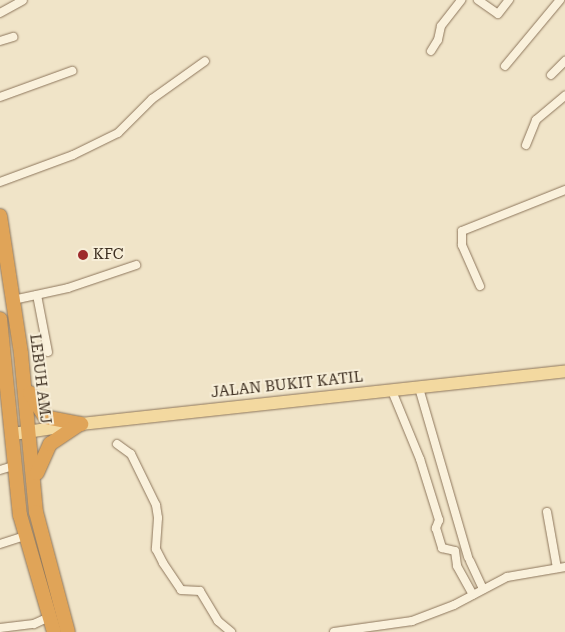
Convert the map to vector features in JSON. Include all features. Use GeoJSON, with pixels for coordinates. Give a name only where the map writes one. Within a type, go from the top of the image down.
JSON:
{"type":"FeatureCollection","features":[{"type":"Feature","properties":{"kind":"highway","name":"LEBUH AMJ"},"geometry":{"type":"LineString","coordinates":[[0,216],[21,354],[30,432],[36,512],[68,632]]}},
{"type":"Feature","properties":{"kind":"highway"},"geometry":{"type":"LineString","coordinates":[[0,319],[4,385],[14,434],[20,515],[48,618],[54,632]]}},
{"type":"Feature","properties":{"kind":"highway"},"geometry":{"type":"LineString","coordinates":[[21,354],[31,396],[39,411],[54,421],[81,424]]}},
{"type":"Feature","properties":{"kind":"highway"},"geometry":{"type":"LineString","coordinates":[[34,481],[41,459],[50,444],[81,424]]}},
{"type":"Feature","properties":{"kind":"main road","name":"JALAN BUKIT KATIL"},"geometry":{"type":"LineString","coordinates":[[14,434],[81,424],[565,371]]}},
{"type":"Feature","properties":{"kind":"street"},"geometry":{"type":"LineString","coordinates":[[0,13],[23,0]]}},
{"type":"Feature","properties":{"kind":"street"},"geometry":{"type":"LineString","coordinates":[[431,51],[438,40],[440,26],[461,0]]}},
{"type":"Feature","properties":{"kind":"street"},"geometry":{"type":"LineString","coordinates":[[478,0],[498,14],[509,0]]}},
{"type":"Feature","properties":{"kind":"street"},"geometry":{"type":"LineString","coordinates":[[505,66],[560,0]]}},
{"type":"Feature","properties":{"kind":"street"},"geometry":{"type":"LineString","coordinates":[[0,41],[13,37]]}},
{"type":"Feature","properties":{"kind":"street"},"geometry":{"type":"LineString","coordinates":[[0,182],[73,155],[118,133],[160,93],[204,61]]}},
{"type":"Feature","properties":{"kind":"street"},"geometry":{"type":"LineString","coordinates":[[551,75],[565,62]]}},
{"type":"Feature","properties":{"kind":"street"},"geometry":{"type":"LineString","coordinates":[[0,97],[72,71]]}},
{"type":"Feature","properties":{"kind":"street"},"geometry":{"type":"LineString","coordinates":[[526,144],[536,120],[565,96]]}},
{"type":"Feature","properties":{"kind":"street"},"geometry":{"type":"LineString","coordinates":[[480,286],[462,245],[462,231],[565,190]]}},
{"type":"Feature","properties":{"kind":"street"},"geometry":{"type":"LineString","coordinates":[[13,300],[37,296],[136,265]]}},
{"type":"Feature","properties":{"kind":"street"},"geometry":{"type":"LineString","coordinates":[[37,296],[48,352]]}},
{"type":"Feature","properties":{"kind":"street"},"geometry":{"type":"LineString","coordinates":[[419,388],[469,559],[483,590]]}},
{"type":"Feature","properties":{"kind":"street"},"geometry":{"type":"LineString","coordinates":[[392,391],[420,459],[438,520],[436,528],[442,548],[455,551],[457,566],[473,595]]}},
{"type":"Feature","properties":{"kind":"street"},"geometry":{"type":"LineString","coordinates":[[117,444],[131,454],[156,505],[158,518],[156,549],[163,564],[182,590],[200,591],[218,621],[231,632]]}},
{"type":"Feature","properties":{"kind":"street"},"geometry":{"type":"LineString","coordinates":[[0,470],[16,465]]}},
{"type":"Feature","properties":{"kind":"street"},"geometry":{"type":"LineString","coordinates":[[336,632],[384,628],[426,616],[507,577],[561,567],[547,512]]}},
{"type":"Feature","properties":{"kind":"street"},"geometry":{"type":"LineString","coordinates":[[0,544],[25,536]]}},
{"type":"Feature","properties":{"kind":"street"},"geometry":{"type":"LineString","coordinates":[[0,628],[34,624],[48,618]]}},
{"type":"Feature","properties":{"kind":"place","name":"KFC"},"geometry":{"type":"Point","coordinates":[83,255]}}]}
